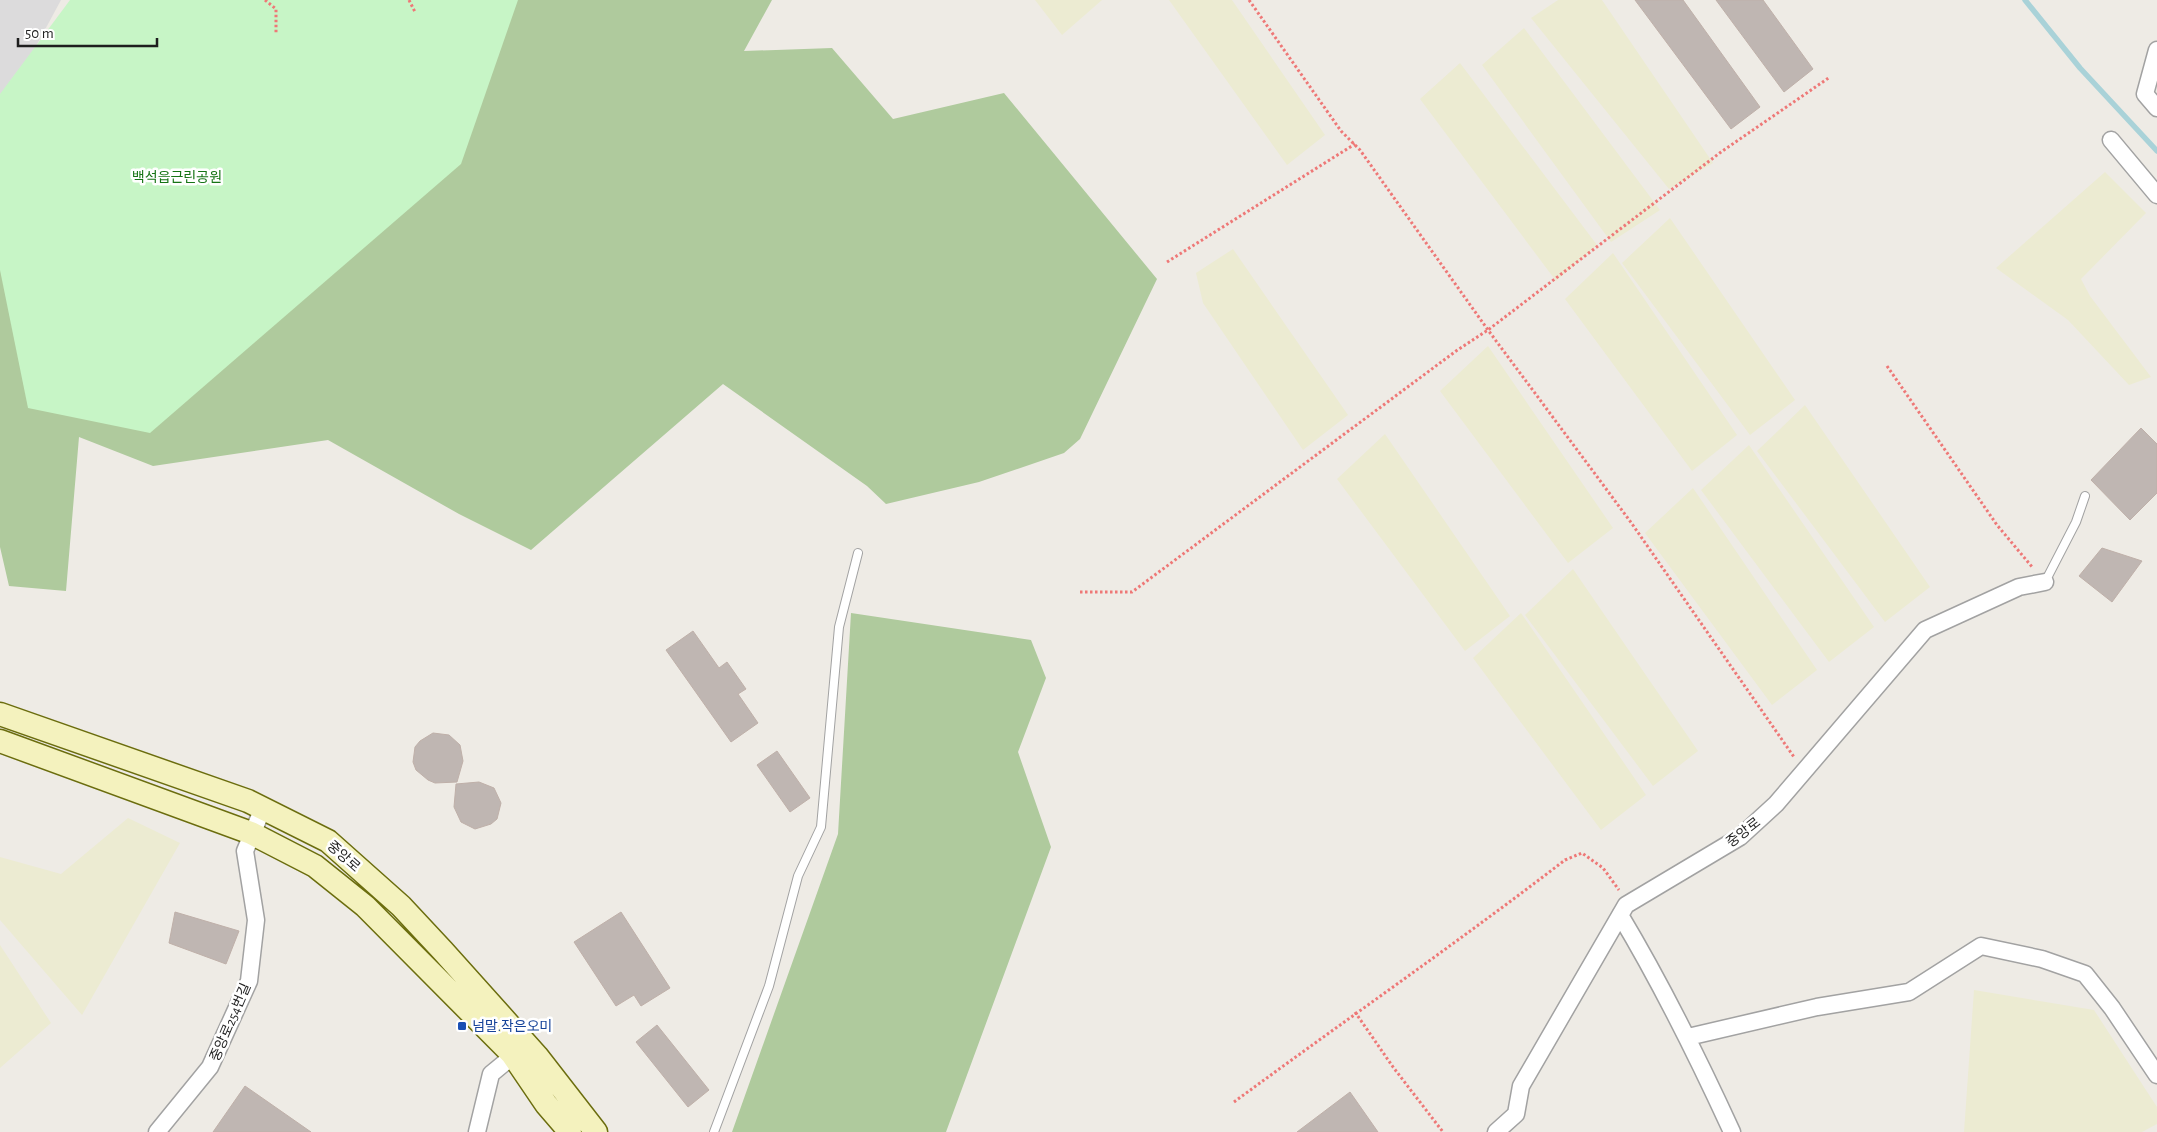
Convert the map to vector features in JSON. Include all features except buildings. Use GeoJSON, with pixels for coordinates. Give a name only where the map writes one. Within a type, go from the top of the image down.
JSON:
{"type":"FeatureCollection","features":[{"type":"Feature","properties":{"kind":"main road","name":"중앙로"},"geometry":{"type":"LineString","coordinates":[[0,714],[248,801],[328,841],[393,899],[520,1050],[596,1132]]}},
{"type":"Feature","properties":{"kind":"main road","name":"중앙로"},"geometry":{"type":"LineString","coordinates":[[0,741],[251,833],[315,866],[365,906],[520,1050],[546,1104],[570,1132]]}},
{"type":"Feature","properties":{"kind":"street"},"geometry":{"type":"LineString","coordinates":[[2156,106],[2145,94],[2157,50]]}},
{"type":"Feature","properties":{"kind":"street"},"geometry":{"type":"LineString","coordinates":[[2111,140],[2157,195]]}},
{"type":"Feature","properties":{"kind":"street","name":"중앙로"},"geometry":{"type":"LineString","coordinates":[[1496,1132],[1516,1114],[1521,1086],[1623,910],[1740,837],[1776,804],[1925,630],[2019,587],[2045,582]]}},
{"type":"Feature","properties":{"kind":"street","name":"중앙로254번길"},"geometry":{"type":"LineString","coordinates":[[157,1132],[210,1067],[249,981],[256,920],[245,852],[251,833],[263,808]]}},
{"type":"Feature","properties":{"kind":"street"},"geometry":{"type":"LineString","coordinates":[[1623,910],[1688,1037],[1732,1132]]}},
{"type":"Feature","properties":{"kind":"street"},"geometry":{"type":"LineString","coordinates":[[1688,1037],[1817,1007],[1909,992],[1981,946],[2042,959],[2086,974],[2112,1008],[2157,1075]]}},
{"type":"Feature","properties":{"kind":"street"},"geometry":{"type":"LineString","coordinates":[[477,1132],[491,1074],[520,1050]]}},
{"type":"Feature","properties":{"kind":"lane"},"geometry":{"type":"LineString","coordinates":[[2045,582],[2076,522],[2085,496]]}},
{"type":"Feature","properties":{"kind":"lane"},"geometry":{"type":"LineString","coordinates":[[714,1132],[769,986],[798,876],[821,827],[839,627],[858,553]]}},
{"type":"Feature","properties":{"kind":"path"},"geometry":{"type":"LineString","coordinates":[[265,0],[276,9],[276,34]]}},
{"type":"Feature","properties":{"kind":"path"},"geometry":{"type":"LineString","coordinates":[[409,0],[415,12]]}},
{"type":"Feature","properties":{"kind":"path"},"geometry":{"type":"LineString","coordinates":[[1248,0],[1340,131],[1355,144],[1488,330],[1630,521],[1805,772]]}},
{"type":"Feature","properties":{"kind":"path"},"geometry":{"type":"LineString","coordinates":[[1080,592],[1132,592],[1456,351],[1488,330],[1721,152],[1830,77]]}},
{"type":"Feature","properties":{"kind":"path"},"geometry":{"type":"LineString","coordinates":[[1167,262],[1355,144]]}},
{"type":"Feature","properties":{"kind":"path"},"geometry":{"type":"LineString","coordinates":[[1887,366],[1997,525],[2045,582]]}},
{"type":"Feature","properties":{"kind":"path"},"geometry":{"type":"LineString","coordinates":[[1234,1102],[1356,1012],[1477,928],[1565,860],[1582,853],[1603,868],[1623,910]]}},
{"type":"Feature","properties":{"kind":"path"},"geometry":{"type":"LineString","coordinates":[[1356,1012],[1393,1068],[1443,1132]]}},
{"type":"Feature","properties":{"kind":"shaded area"},"geometry":{"type":"Polygon","coordinates":[[[0,0],[61,0],[7,100],[0,97],[0,0]]]}},
{"type":"Feature","properties":{"kind":"green space","name":"백석읍근린공원"},"geometry":{"type":"Polygon","coordinates":[[[70,0],[518,0],[461,164],[150,433],[28,408],[0,270],[0,94],[70,0]]]}},
{"type":"Feature","properties":{"kind":"green space"},"geometry":{"type":"Polygon","coordinates":[[[429,0],[772,0],[744,51],[832,48],[893,119],[1004,93],[1157,279],[1080,439],[1064,453],[979,482],[886,504],[867,486],[723,384],[531,550],[459,514],[328,440],[153,466],[79,437],[66,591],[9,586],[0,547],[0,158],[429,0]]]}},
{"type":"Feature","properties":{"kind":"green space"},"geometry":{"type":"Polygon","coordinates":[[[1035,0],[1102,0],[1062,35],[1035,0]]]}},
{"type":"Feature","properties":{"kind":"green space"},"geometry":{"type":"Polygon","coordinates":[[[1169,0],[1232,0],[1325,135],[1287,165],[1169,0]]]}},
{"type":"Feature","properties":{"kind":"green space"},"geometry":{"type":"Polygon","coordinates":[[[1558,0],[1602,0],[1713,163],[1669,189],[1531,18],[1558,0]]]}},
{"type":"Feature","properties":{"kind":"green space"},"geometry":{"type":"Polygon","coordinates":[[[1524,28],[1660,210],[1611,242],[1482,65],[1524,28]]]}},
{"type":"Feature","properties":{"kind":"green space"},"geometry":{"type":"Polygon","coordinates":[[[1460,63],[1597,245],[1556,281],[1420,99],[1460,63]]]}},
{"type":"Feature","properties":{"kind":"green space"},"geometry":{"type":"Polygon","coordinates":[[[2105,172],[2146,213],[2081,279],[2090,296],[2151,377],[2129,385],[2068,320],[1996,268],[2105,172]]]}},
{"type":"Feature","properties":{"kind":"green space"},"geometry":{"type":"Polygon","coordinates":[[[1670,218],[1795,400],[1750,435],[1622,263],[1670,218]]]}},
{"type":"Feature","properties":{"kind":"green space"},"geometry":{"type":"Polygon","coordinates":[[[1233,249],[1348,415],[1303,450],[1203,303],[1196,273],[1233,249]]]}},
{"type":"Feature","properties":{"kind":"green space"},"geometry":{"type":"Polygon","coordinates":[[[1613,253],[1737,435],[1692,471],[1565,299],[1613,253]]]}},
{"type":"Feature","properties":{"kind":"green space"},"geometry":{"type":"Polygon","coordinates":[[[1488,346],[1613,528],[1568,563],[1440,391],[1488,346]]]}},
{"type":"Feature","properties":{"kind":"green space"},"geometry":{"type":"Polygon","coordinates":[[[1805,405],[1930,587],[1885,622],[1757,451],[1805,405]]]}},
{"type":"Feature","properties":{"kind":"green space"},"geometry":{"type":"Polygon","coordinates":[[[1385,434],[1510,616],[1465,651],[1337,479],[1385,434]]]}},
{"type":"Feature","properties":{"kind":"green space"},"geometry":{"type":"Polygon","coordinates":[[[1749,445],[1874,627],[1829,662],[1701,490],[1749,445]]]}},
{"type":"Feature","properties":{"kind":"green space"},"geometry":{"type":"Polygon","coordinates":[[[1693,488],[1817,670],[1772,705],[1645,533],[1693,488]]]}},
{"type":"Feature","properties":{"kind":"green space"},"geometry":{"type":"Polygon","coordinates":[[[1573,569],[1698,751],[1653,786],[1525,615],[1573,569]]]}},
{"type":"Feature","properties":{"kind":"green space"},"geometry":{"type":"Polygon","coordinates":[[[851,613],[1031,640],[1046,678],[1018,752],[1051,847],[946,1132],[732,1132],[838,834],[851,613]]]}},
{"type":"Feature","properties":{"kind":"green space"},"geometry":{"type":"Polygon","coordinates":[[[1521,613],[1646,795],[1601,830],[1473,658],[1521,613]]]}},
{"type":"Feature","properties":{"kind":"green space"},"geometry":{"type":"Polygon","coordinates":[[[128,818],[180,843],[82,1015],[0,920],[0,857],[61,874],[128,818]]]}},
{"type":"Feature","properties":{"kind":"green space"},"geometry":{"type":"Polygon","coordinates":[[[0,945],[51,1023],[0,1068],[0,945]]]}},
{"type":"Feature","properties":{"kind":"green space"},"geometry":{"type":"Polygon","coordinates":[[[1974,990],[2094,1010],[2157,1107],[2157,1124],[2142,1132],[1964,1132],[1974,990]]]}},
{"type":"Feature","properties":{"kind":"waterway"},"geometry":{"type":"LineString","coordinates":[[2025,0],[2080,68],[2157,151]]}},
{"type":"Feature","properties":{"kind":"place","name":"넘말.작은오미"},"geometry":{"type":"Point","coordinates":[462,1026]}}]}
